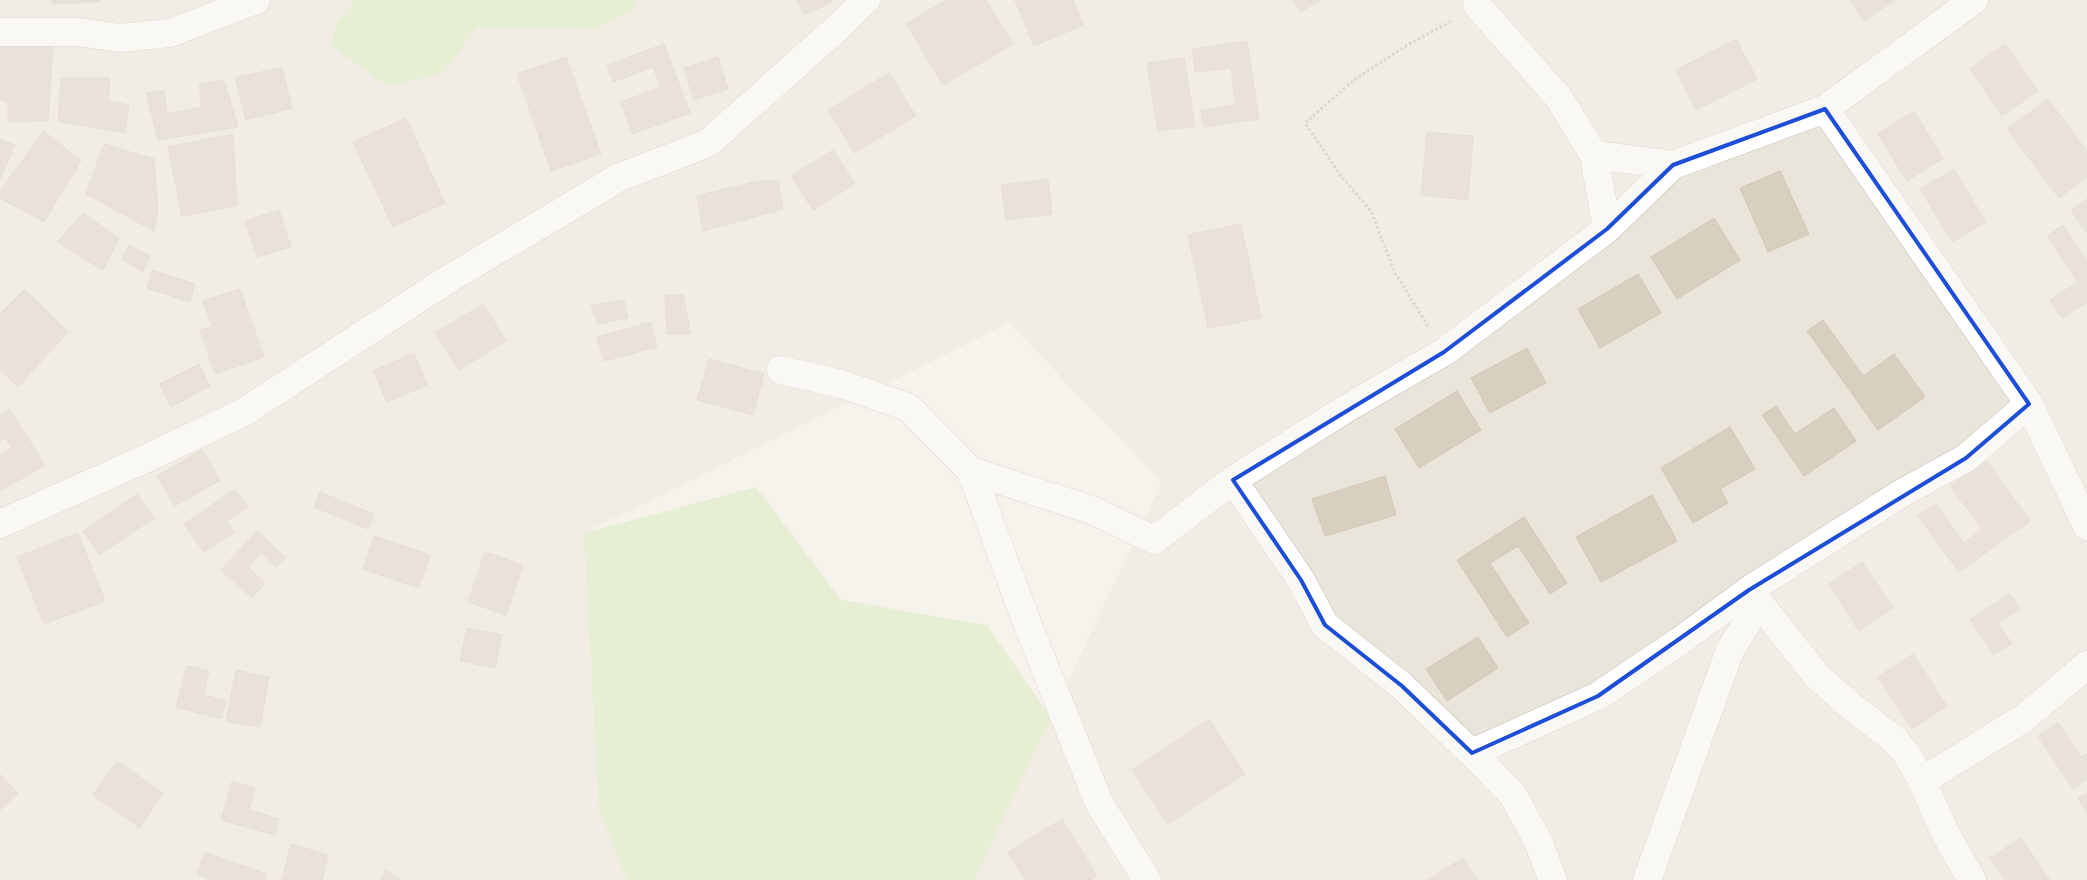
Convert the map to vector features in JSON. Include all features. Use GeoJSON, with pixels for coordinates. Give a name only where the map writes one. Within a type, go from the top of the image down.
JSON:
{"type":"FeatureCollection","features":[{"type":"Feature","properties":{"kind":"street"},"geometry":{"type":"LineString","coordinates":[[0,32],[78,32],[120,38],[170,33],[256,0]]}},
{"type":"Feature","properties":{"kind":"street"},"geometry":{"type":"LineString","coordinates":[[0,524],[148,458],[244,412],[444,282],[618,178],[708,143],[866,0]]}},
{"type":"Feature","properties":{"kind":"street"},"geometry":{"type":"LineString","coordinates":[[971,471],[1092,510],[1154,540],[1233,480],[1347,408],[1444,352],[1607,229],[1673,165],[1824,109],[1974,0]]}},
{"type":"Feature","properties":{"kind":"street"},"geometry":{"type":"LineString","coordinates":[[1477,5],[1559,98],[1594,155],[1607,229]]}},
{"type":"Feature","properties":{"kind":"street"},"geometry":{"type":"LineString","coordinates":[[1824,109],[2029,404],[2087,526]]}},
{"type":"Feature","properties":{"kind":"street"},"geometry":{"type":"LineString","coordinates":[[1594,155],[1673,165]]}},
{"type":"Feature","properties":{"kind":"street"},"geometry":{"type":"LineString","coordinates":[[781,370],[841,384],[908,407],[971,471],[1027,623],[1099,803],[1147,880]]}},
{"type":"Feature","properties":{"kind":"street"},"geometry":{"type":"LineString","coordinates":[[1472,753],[1598,696],[1680,641],[1754,597],[1902,493],[1966,458],[2029,404]]}},
{"type":"Feature","properties":{"kind":"street"},"geometry":{"type":"LineString","coordinates":[[1233,480],[1301,580],[1325,625],[1402,686],[1513,795],[1538,841],[1553,880]]}},
{"type":"Feature","properties":{"kind":"street"},"geometry":{"type":"LineString","coordinates":[[1754,597],[1817,676],[1853,708],[1895,740],[1908,756],[1922,781],[1945,833],[1972,880]]}},
{"type":"Feature","properties":{"kind":"street"},"geometry":{"type":"LineString","coordinates":[[1646,880],[1730,650],[1754,597]]}},
{"type":"Feature","properties":{"kind":"street"},"geometry":{"type":"LineString","coordinates":[[1922,781],[2024,718],[2087,665]]}},
{"type":"Feature","properties":{"kind":"path"},"geometry":{"type":"LineString","coordinates":[[1444,352],[1396,273],[1371,212],[1341,176],[1305,123],[1354,80],[1409,44],[1444,26],[1477,5]]}},
{"type":"Feature","properties":{"kind":"highlighted area"},"geometry":{"type":"Polygon","coordinates":[[[1825,109],[2029,404],[1966,458],[1749,590],[1598,696],[1472,753],[1402,686],[1325,625],[1301,580],[1233,480],[1444,352],[1607,229],[1673,165],[1825,109]]]}},
{"type":"Feature","properties":{"kind":"shaded area"},"geometry":{"type":"Polygon","coordinates":[[[0,0],[2087,0],[2087,880],[974,880],[1162,482],[1009,323],[584,533],[627,880],[0,880],[0,0]]]}},
{"type":"Feature","properties":{"kind":"green space"},"geometry":{"type":"Polygon","coordinates":[[[355,0],[634,0],[637,8],[596,29],[549,27],[477,28],[443,73],[388,87],[332,46],[336,23],[355,0]]]}},
{"type":"Feature","properties":{"kind":"green space"},"geometry":{"type":"Polygon","coordinates":[[[756,487],[841,600],[987,625],[1051,718],[974,880],[627,880],[599,808],[584,533],[756,487]]]}},
{"type":"Feature","properties":{"kind":"building"},"geometry":{"type":"Polygon","coordinates":[[[52,0],[99,0],[99,2],[52,4],[52,0]]]}},
{"type":"Feature","properties":{"kind":"building"},"geometry":{"type":"Polygon","coordinates":[[[797,0],[831,0],[832,2],[804,15],[797,0]]]}},
{"type":"Feature","properties":{"kind":"building"},"geometry":{"type":"Polygon","coordinates":[[[946,0],[986,0],[1013,44],[943,85],[906,24],[946,0]]]}},
{"type":"Feature","properties":{"kind":"building"},"geometry":{"type":"Polygon","coordinates":[[[1015,0],[1073,0],[1083,25],[1034,46],[1015,0]]]}},
{"type":"Feature","properties":{"kind":"building"},"geometry":{"type":"Polygon","coordinates":[[[1293,0],[1320,0],[1301,12],[1293,0]]]}},
{"type":"Feature","properties":{"kind":"building"},"geometry":{"type":"Polygon","coordinates":[[[1850,0],[1895,0],[1864,21],[1850,0]]]}},
{"type":"Feature","properties":{"kind":"building"},"geometry":{"type":"Polygon","coordinates":[[[1736,39],[1757,79],[1696,110],[1676,70],[1736,39]]]}},
{"type":"Feature","properties":{"kind":"building"},"geometry":{"type":"Polygon","coordinates":[[[0,40],[53,46],[48,121],[8,122],[8,103],[0,100],[0,40]]]}},
{"type":"Feature","properties":{"kind":"building"},"geometry":{"type":"Polygon","coordinates":[[[1247,41],[1259,119],[1204,127],[1201,110],[1236,105],[1231,68],[1195,72],[1192,49],[1247,41]]]}},
{"type":"Feature","properties":{"kind":"building"},"geometry":{"type":"Polygon","coordinates":[[[664,44],[690,113],[632,134],[621,102],[661,87],[653,67],[613,82],[607,65],[664,44]]]}},
{"type":"Feature","properties":{"kind":"building"},"geometry":{"type":"Polygon","coordinates":[[[2005,44],[2038,91],[2002,116],[1970,69],[2005,44]]]}},
{"type":"Feature","properties":{"kind":"building"},"geometry":{"type":"Polygon","coordinates":[[[566,57],[601,154],[551,171],[517,74],[566,57]]]}},
{"type":"Feature","properties":{"kind":"building"},"geometry":{"type":"Polygon","coordinates":[[[718,57],[728,89],[694,100],[684,68],[718,57]]]}},
{"type":"Feature","properties":{"kind":"building"},"geometry":{"type":"Polygon","coordinates":[[[1184,58],[1195,126],[1158,131],[1147,63],[1184,58]]]}},
{"type":"Feature","properties":{"kind":"building"},"geometry":{"type":"Polygon","coordinates":[[[282,67],[292,108],[246,120],[235,78],[282,67]]]}},
{"type":"Feature","properties":{"kind":"building"},"geometry":{"type":"Polygon","coordinates":[[[889,73],[916,116],[854,153],[828,110],[889,73]]]}},
{"type":"Feature","properties":{"kind":"building"},"geometry":{"type":"Polygon","coordinates":[[[61,78],[110,78],[108,101],[129,105],[125,133],[58,121],[61,78]]]}},
{"type":"Feature","properties":{"kind":"building"},"geometry":{"type":"Polygon","coordinates":[[[224,80],[238,127],[158,140],[146,93],[164,90],[167,114],[202,107],[199,84],[224,80]]]}},
{"type":"Feature","properties":{"kind":"building"},"geometry":{"type":"Polygon","coordinates":[[[2048,99],[2087,151],[2087,177],[2059,198],[2007,129],[2048,99]]]}},
{"type":"Feature","properties":{"kind":"building"},"geometry":{"type":"Polygon","coordinates":[[[1914,111],[1943,158],[1907,181],[1878,134],[1914,111]]]}},
{"type":"Feature","properties":{"kind":"building"},"geometry":{"type":"Polygon","coordinates":[[[406,118],[445,203],[393,227],[353,142],[406,118]]]}},
{"type":"Feature","properties":{"kind":"building"},"geometry":{"type":"Polygon","coordinates":[[[44,131],[81,161],[44,222],[0,198],[0,191],[44,131]]]}},
{"type":"Feature","properties":{"kind":"building"},"geometry":{"type":"Polygon","coordinates":[[[1427,132],[1473,136],[1468,200],[1421,195],[1427,132]]]}},
{"type":"Feature","properties":{"kind":"building"},"geometry":{"type":"Polygon","coordinates":[[[233,134],[237,206],[182,216],[168,147],[233,134]]]}},
{"type":"Feature","properties":{"kind":"building"},"geometry":{"type":"Polygon","coordinates":[[[0,140],[15,145],[0,179],[0,140]]]}},
{"type":"Feature","properties":{"kind":"building"},"geometry":{"type":"Polygon","coordinates":[[[104,144],[154,159],[158,211],[154,231],[86,194],[104,144]]]}},
{"type":"Feature","properties":{"kind":"building"},"geometry":{"type":"Polygon","coordinates":[[[833,150],[855,184],[813,210],[791,176],[833,150]]]}},
{"type":"Feature","properties":{"kind":"building"},"geometry":{"type":"Polygon","coordinates":[[[1954,169],[1986,222],[1952,242],[1920,189],[1954,169]]]}},
{"type":"Feature","properties":{"kind":"building"},"geometry":{"type":"Polygon","coordinates":[[[1780,171],[1809,234],[1768,252],[1740,188],[1780,171]]]}},
{"type":"Feature","properties":{"kind":"building"},"geometry":{"type":"Polygon","coordinates":[[[1048,179],[1052,214],[1006,220],[1001,185],[1048,179]]]}},
{"type":"Feature","properties":{"kind":"building"},"geometry":{"type":"Polygon","coordinates":[[[762,180],[778,182],[783,209],[703,231],[697,196],[762,180]]]}},
{"type":"Feature","properties":{"kind":"building"},"geometry":{"type":"Polygon","coordinates":[[[2087,199],[2087,233],[2071,210],[2087,199]]]}},
{"type":"Feature","properties":{"kind":"building"},"geometry":{"type":"Polygon","coordinates":[[[279,210],[291,247],[257,257],[245,221],[279,210]]]}},
{"type":"Feature","properties":{"kind":"building"},"geometry":{"type":"Polygon","coordinates":[[[83,213],[119,238],[103,270],[57,242],[83,213]]]}},
{"type":"Feature","properties":{"kind":"building"},"geometry":{"type":"Polygon","coordinates":[[[1714,218],[1740,260],[1677,299],[1651,257],[1714,218]]]}},
{"type":"Feature","properties":{"kind":"building"},"geometry":{"type":"Polygon","coordinates":[[[1241,224],[1261,318],[1208,328],[1188,235],[1241,224]]]}},
{"type":"Feature","properties":{"kind":"building"},"geometry":{"type":"Polygon","coordinates":[[[2063,225],[2087,262],[2087,302],[2062,318],[2050,300],[2078,282],[2047,236],[2063,225]]]}},
{"type":"Feature","properties":{"kind":"building"},"geometry":{"type":"Polygon","coordinates":[[[129,245],[150,256],[143,272],[122,259],[129,245]]]}},
{"type":"Feature","properties":{"kind":"building"},"geometry":{"type":"Polygon","coordinates":[[[152,270],[195,284],[190,302],[147,288],[152,270]]]}},
{"type":"Feature","properties":{"kind":"building"},"geometry":{"type":"Polygon","coordinates":[[[1638,274],[1661,313],[1600,348],[1578,309],[1638,274]]]}},
{"type":"Feature","properties":{"kind":"building"},"geometry":{"type":"Polygon","coordinates":[[[25,289],[68,332],[18,387],[0,370],[0,314],[25,289]]]}},
{"type":"Feature","properties":{"kind":"building"},"geometry":{"type":"Polygon","coordinates":[[[240,289],[264,357],[215,374],[200,330],[212,327],[203,301],[240,289]]]}},
{"type":"Feature","properties":{"kind":"building"},"geometry":{"type":"Polygon","coordinates":[[[665,295],[683,295],[691,334],[667,334],[665,295]]]}},
{"type":"Feature","properties":{"kind":"building"},"geometry":{"type":"Polygon","coordinates":[[[624,300],[628,318],[598,324],[591,305],[624,300]]]}},
{"type":"Feature","properties":{"kind":"building"},"geometry":{"type":"Polygon","coordinates":[[[483,304],[506,341],[459,370],[435,333],[483,304]]]}},
{"type":"Feature","properties":{"kind":"building"},"geometry":{"type":"Polygon","coordinates":[[[1823,320],[1863,376],[1894,354],[1925,397],[1878,430],[1807,331],[1823,320]]]}},
{"type":"Feature","properties":{"kind":"building"},"geometry":{"type":"Polygon","coordinates":[[[651,322],[657,347],[604,361],[597,337],[651,322]]]}},
{"type":"Feature","properties":{"kind":"building"},"geometry":{"type":"Polygon","coordinates":[[[1527,348],[1546,383],[1490,413],[1471,378],[1527,348]]]}},
{"type":"Feature","properties":{"kind":"building"},"geometry":{"type":"Polygon","coordinates":[[[414,353],[427,385],[387,402],[373,371],[414,353]]]}},
{"type":"Feature","properties":{"kind":"building"},"geometry":{"type":"Polygon","coordinates":[[[709,359],[764,374],[753,415],[697,400],[709,359]]]}},
{"type":"Feature","properties":{"kind":"building"},"geometry":{"type":"Polygon","coordinates":[[[199,364],[210,386],[171,407],[160,384],[199,364]]]}},
{"type":"Feature","properties":{"kind":"building"},"geometry":{"type":"Polygon","coordinates":[[[1457,391],[1481,430],[1419,468],[1395,429],[1457,391]]]}},
{"type":"Feature","properties":{"kind":"building"},"geometry":{"type":"Polygon","coordinates":[[[1776,406],[1795,434],[1834,408],[1856,441],[1804,476],[1762,415],[1776,406]]]}},
{"type":"Feature","properties":{"kind":"building"},"geometry":{"type":"Polygon","coordinates":[[[9,409],[45,465],[0,491],[0,455],[12,448],[5,438],[0,441],[0,415],[9,409]]]}},
{"type":"Feature","properties":{"kind":"building"},"geometry":{"type":"Polygon","coordinates":[[[1730,427],[1755,469],[1720,489],[1728,503],[1693,523],[1661,468],[1730,427]]]}},
{"type":"Feature","properties":{"kind":"building"},"geometry":{"type":"Polygon","coordinates":[[[202,450],[220,480],[175,506],[157,476],[202,450]]]}},
{"type":"Feature","properties":{"kind":"building"},"geometry":{"type":"Polygon","coordinates":[[[1986,460],[2030,521],[1959,572],[1918,516],[1936,504],[1964,543],[1982,529],[1950,486],[1986,460]]]}},
{"type":"Feature","properties":{"kind":"building"},"geometry":{"type":"Polygon","coordinates":[[[1385,476],[1396,515],[1325,536],[1312,499],[1385,476]]]}},
{"type":"Feature","properties":{"kind":"building"},"geometry":{"type":"Polygon","coordinates":[[[235,489],[248,507],[227,521],[234,532],[204,552],[184,524],[235,489]]]}},
{"type":"Feature","properties":{"kind":"building"},"geometry":{"type":"Polygon","coordinates":[[[320,492],[374,514],[368,529],[314,507],[320,492]]]}},
{"type":"Feature","properties":{"kind":"building"},"geometry":{"type":"Polygon","coordinates":[[[137,494],[154,518],[99,555],[83,531],[137,494]]]}},
{"type":"Feature","properties":{"kind":"building"},"geometry":{"type":"Polygon","coordinates":[[[1652,495],[1677,541],[1601,582],[1576,537],[1652,495]]]}},
{"type":"Feature","properties":{"kind":"building"},"geometry":{"type":"Polygon","coordinates":[[[1524,517],[1567,583],[1550,594],[1518,546],[1490,563],[1529,623],[1507,637],[1457,560],[1524,517]]]}},
{"type":"Feature","properties":{"kind":"building"},"geometry":{"type":"Polygon","coordinates":[[[257,531],[285,557],[276,567],[261,553],[248,567],[265,583],[252,598],[221,570],[257,531]]]}},
{"type":"Feature","properties":{"kind":"building"},"geometry":{"type":"Polygon","coordinates":[[[78,533],[105,601],[44,624],[17,557],[78,533]]]}},
{"type":"Feature","properties":{"kind":"building"},"geometry":{"type":"Polygon","coordinates":[[[374,536],[430,555],[419,588],[363,569],[374,536]]]}},
{"type":"Feature","properties":{"kind":"building"},"geometry":{"type":"Polygon","coordinates":[[[485,552],[523,565],[506,615],[468,602],[485,552]]]}},
{"type":"Feature","properties":{"kind":"building"},"geometry":{"type":"Polygon","coordinates":[[[1862,562],[1893,608],[1859,631],[1829,584],[1862,562]]]}},
{"type":"Feature","properties":{"kind":"building"},"geometry":{"type":"Polygon","coordinates":[[[2010,594],[2020,609],[1998,623],[2012,644],[1994,655],[1970,619],[2010,594]]]}},
{"type":"Feature","properties":{"kind":"building"},"geometry":{"type":"Polygon","coordinates":[[[467,628],[502,635],[495,668],[460,661],[467,628]]]}},
{"type":"Feature","properties":{"kind":"building"},"geometry":{"type":"Polygon","coordinates":[[[1478,637],[1498,668],[1447,701],[1426,669],[1478,637]]]}},
{"type":"Feature","properties":{"kind":"building"},"geometry":{"type":"Polygon","coordinates":[[[1913,654],[1947,706],[1912,729],[1878,677],[1913,654]]]}},
{"type":"Feature","properties":{"kind":"building"},"geometry":{"type":"Polygon","coordinates":[[[187,666],[209,671],[203,695],[226,701],[221,719],[176,707],[187,666]]]}},
{"type":"Feature","properties":{"kind":"building"},"geometry":{"type":"Polygon","coordinates":[[[236,670],[269,677],[260,727],[226,721],[236,670]]]}},
{"type":"Feature","properties":{"kind":"building"},"geometry":{"type":"Polygon","coordinates":[[[1209,719],[1245,774],[1168,824],[1132,770],[1209,719]]]}},
{"type":"Feature","properties":{"kind":"building"},"geometry":{"type":"Polygon","coordinates":[[[2058,722],[2081,757],[2087,754],[2087,779],[2073,789],[2038,736],[2058,722]]]}},
{"type":"Feature","properties":{"kind":"building"},"geometry":{"type":"Polygon","coordinates":[[[117,761],[163,793],[140,828],[93,795],[117,761]]]}},
{"type":"Feature","properties":{"kind":"building"},"geometry":{"type":"Polygon","coordinates":[[[0,774],[18,793],[0,810],[0,774]]]}},
{"type":"Feature","properties":{"kind":"building"},"geometry":{"type":"Polygon","coordinates":[[[232,781],[255,788],[249,810],[279,819],[275,835],[221,820],[232,781]]]}},
{"type":"Feature","properties":{"kind":"building"},"geometry":{"type":"Polygon","coordinates":[[[2087,793],[2087,813],[2078,798],[2087,793]]]}},
{"type":"Feature","properties":{"kind":"building"},"geometry":{"type":"Polygon","coordinates":[[[1062,819],[1097,876],[1091,880],[1025,880],[1008,852],[1062,819]]]}},
{"type":"Feature","properties":{"kind":"building"},"geometry":{"type":"Polygon","coordinates":[[[2021,838],[2050,880],[2005,880],[1990,858],[2021,838]]]}},
{"type":"Feature","properties":{"kind":"building"},"geometry":{"type":"Polygon","coordinates":[[[291,844],[328,855],[322,880],[282,880],[291,844]]]}},
{"type":"Feature","properties":{"kind":"building"},"geometry":{"type":"Polygon","coordinates":[[[205,852],[266,874],[264,880],[213,880],[197,875],[205,852]]]}},
{"type":"Feature","properties":{"kind":"building"},"geometry":{"type":"Polygon","coordinates":[[[1463,858],[1477,880],[1427,880],[1463,858]]]}},
{"type":"Feature","properties":{"kind":"building"},"geometry":{"type":"Polygon","coordinates":[[[386,870],[401,880],[380,880],[386,870]]]}}]}
